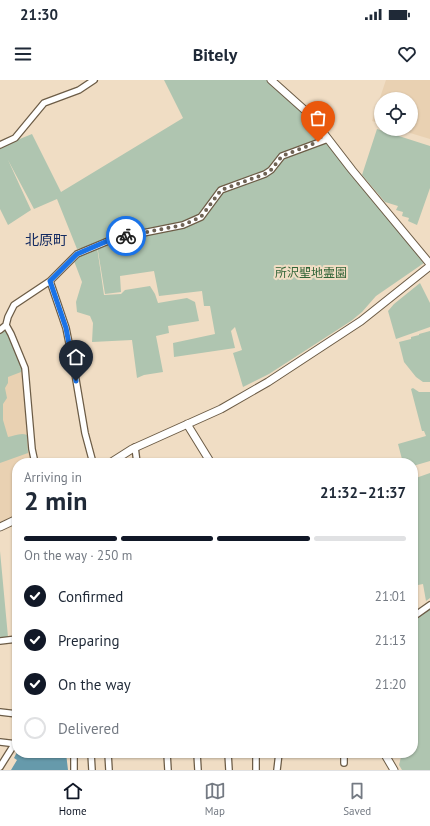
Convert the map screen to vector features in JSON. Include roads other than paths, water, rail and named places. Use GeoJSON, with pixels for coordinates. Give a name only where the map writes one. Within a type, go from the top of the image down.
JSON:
{"type":"FeatureCollection","features":[{"type":"Feature","properties":{"kind":"street"},"geometry":{"type":"LineString","coordinates":[[0,145],[15,138],[44,103],[79,90],[94,80]]}},
{"type":"Feature","properties":{"kind":"street"},"geometry":{"type":"LineString","coordinates":[[118,458],[135,447],[188,424],[237,400],[268,382],[361,321],[430,265],[352,170],[308,113],[271,80]]}},
{"type":"Feature","properties":{"kind":"street"},"geometry":{"type":"LineString","coordinates":[[0,330],[6,326],[8,317],[14,306],[50,281],[77,254],[112,239],[183,225],[201,217],[221,190],[265,174],[271,170],[282,156],[328,138]]}},
{"type":"Feature","properties":{"kind":"street"},"geometry":{"type":"LineString","coordinates":[[50,281],[66,328],[85,433],[92,458]]}},
{"type":"Feature","properties":{"kind":"street"},"geometry":{"type":"LineString","coordinates":[[6,326],[11,334],[25,368],[34,458]]}},
{"type":"Feature","properties":{"kind":"street"},"geometry":{"type":"LineString","coordinates":[[188,424],[208,458]]}},
{"type":"Feature","properties":{"kind":"street"},"geometry":{"type":"LineString","coordinates":[[135,447],[136,458]]}},
{"type":"Feature","properties":{"kind":"street"},"geometry":{"type":"LineString","coordinates":[[0,527],[12,522]]}},
{"type":"Feature","properties":{"kind":"street"},"geometry":{"type":"LineString","coordinates":[[418,613],[430,605]]}},
{"type":"Feature","properties":{"kind":"street"},"geometry":{"type":"LineString","coordinates":[[0,641],[12,640]]}},
{"type":"Feature","properties":{"kind":"street"},"geometry":{"type":"LineString","coordinates":[[0,712],[12,713]]}},
{"type":"Feature","properties":{"kind":"street"},"geometry":{"type":"LineString","coordinates":[[0,742],[12,743]]}},
{"type":"Feature","properties":{"kind":"street"},"geometry":{"type":"LineString","coordinates":[[0,767],[12,749]]}},
{"type":"Feature","properties":{"kind":"street"},"geometry":{"type":"LineString","coordinates":[[74,758],[74,770]]}},
{"type":"Feature","properties":{"kind":"street"},"geometry":{"type":"LineString","coordinates":[[92,758],[92,770]]}},
{"type":"Feature","properties":{"kind":"street"},"geometry":{"type":"LineString","coordinates":[[108,758],[109,770]]}},
{"type":"Feature","properties":{"kind":"street"},"geometry":{"type":"LineString","coordinates":[[167,758],[168,770]]}},
{"type":"Feature","properties":{"kind":"street"},"geometry":{"type":"LineString","coordinates":[[197,758],[198,770]]}},
{"type":"Feature","properties":{"kind":"street"},"geometry":{"type":"LineString","coordinates":[[228,758],[229,770]]}},
{"type":"Feature","properties":{"kind":"street"},"geometry":{"type":"LineString","coordinates":[[256,758],[256,770]]}},
{"type":"Feature","properties":{"kind":"street"},"geometry":{"type":"LineString","coordinates":[[276,770],[279,758]]}},
{"type":"Feature","properties":{"kind":"street"},"geometry":{"type":"LineString","coordinates":[[344,758],[344,763]]}},
{"type":"Feature","properties":{"kind":"street"},"geometry":{"type":"LineString","coordinates":[[387,758],[394,770]]}},
{"type":"Feature","properties":{"kind":"water"},"geometry":{"type":"Polygon","coordinates":[[[14,758],[67,758],[68,770],[11,770],[17,760],[14,758]]]}},
{"type":"Feature","properties":{"kind":"district","name":"北原町"},"geometry":{"type":"Point","coordinates":[46,240]}},
{"type":"Feature","properties":{"kind":"park label","name":"所沢聖地霊園"},"geometry":{"type":"Point","coordinates":[311,272]}}]}
